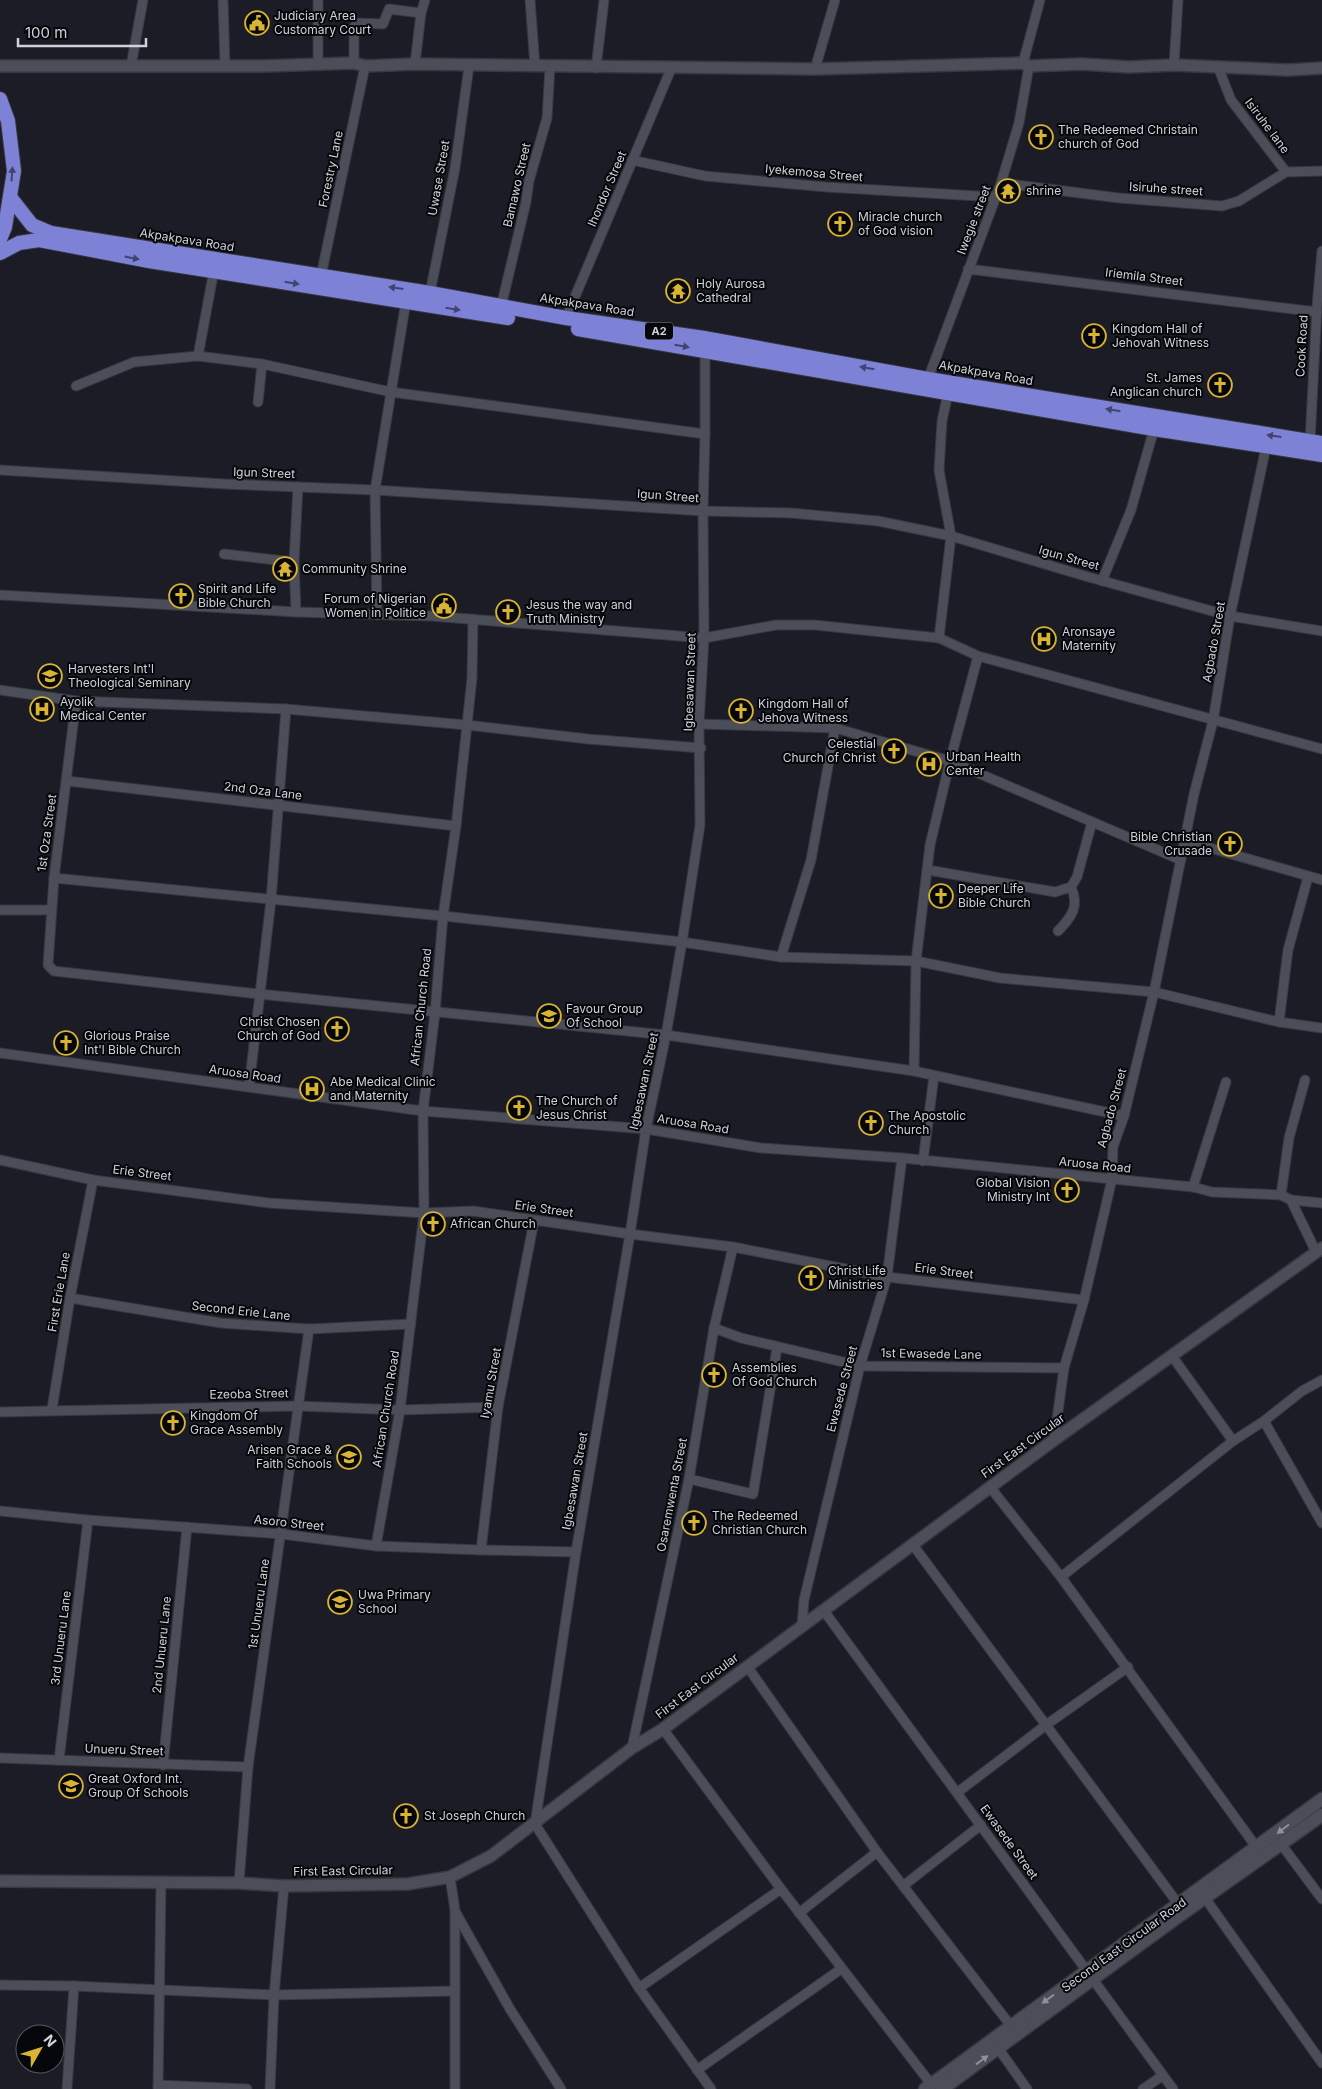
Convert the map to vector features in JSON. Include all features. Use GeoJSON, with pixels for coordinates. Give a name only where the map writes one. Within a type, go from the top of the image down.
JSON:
{"type":"FeatureCollection","features":[{"type":"Feature","properties":{"kind":"highway"},"geometry":{"type":"LineString","coordinates":[[0,99],[8,121],[14,171],[5,227],[0,239]]}},
{"type":"Feature","properties":{"kind":"highway","name":"Akpakpava Road"},"geometry":{"type":"LineString","coordinates":[[10,196],[32,225],[51,233],[430,293],[704,344],[948,393],[1322,455]]}},
{"type":"Feature","properties":{"kind":"highway","name":"Akpakpava Road"},"geometry":{"type":"LineString","coordinates":[[0,253],[18,243],[38,240],[149,261],[406,301],[704,344],[1316,442]]}},
{"type":"Feature","properties":{"kind":"main road","name":"Second East Circular Road"},"geometry":{"type":"LineString","coordinates":[[933,2087],[998,2048],[1179,1905],[1322,1799]]}},
{"type":"Feature","properties":{"kind":"main road","name":"Second East Circular Road"},"geometry":{"type":"LineString","coordinates":[[933,2087],[1011,2026],[1205,1898],[1322,1815]]}},
{"type":"Feature","properties":{"kind":"street"},"geometry":{"type":"LineString","coordinates":[[131,66],[143,0]]}},
{"type":"Feature","properties":{"kind":"street"},"geometry":{"type":"LineString","coordinates":[[223,0],[226,66]]}},
{"type":"Feature","properties":{"kind":"street"},"geometry":{"type":"LineString","coordinates":[[318,0],[318,64]]}},
{"type":"Feature","properties":{"kind":"street"},"geometry":{"type":"LineString","coordinates":[[415,64],[424,0]]}},
{"type":"Feature","properties":{"kind":"street"},"geometry":{"type":"LineString","coordinates":[[530,0],[534,66]]}},
{"type":"Feature","properties":{"kind":"street"},"geometry":{"type":"LineString","coordinates":[[596,68],[604,0]]}},
{"type":"Feature","properties":{"kind":"street"},"geometry":{"type":"LineString","coordinates":[[815,69],[835,0]]}},
{"type":"Feature","properties":{"kind":"street","name":"Iwegie street"},"geometry":{"type":"LineString","coordinates":[[928,379],[968,268],[996,198],[1019,123],[1026,65],[1040,0]]}},
{"type":"Feature","properties":{"kind":"street"},"geometry":{"type":"LineString","coordinates":[[1174,65],[1178,0]]}},
{"type":"Feature","properties":{"kind":"street","name":"Forestry Lane"},"geometry":{"type":"LineString","coordinates":[[321,276],[359,65],[354,26],[358,23],[383,24],[389,9],[421,13]]}},
{"type":"Feature","properties":{"kind":"street"},"geometry":{"type":"LineString","coordinates":[[0,66],[415,64],[671,69],[815,69],[1082,64],[1129,68],[1174,65],[1288,70],[1322,68]]}},
{"type":"Feature","properties":{"kind":"street","name":"Uwase Street"},"geometry":{"type":"LineString","coordinates":[[430,293],[455,168],[469,66]]}},
{"type":"Feature","properties":{"kind":"street","name":"Bamawo Street"},"geometry":{"type":"LineString","coordinates":[[501,307],[526,202],[529,181],[547,118],[550,67]]}},
{"type":"Feature","properties":{"kind":"street","name":"Isiruhe lane"},"geometry":{"type":"LineString","coordinates":[[1218,67],[1231,100],[1286,172]]}},
{"type":"Feature","properties":{"kind":"street","name":"Ihondor Street"},"geometry":{"type":"LineString","coordinates":[[566,318],[671,69]]}},
{"type":"Feature","properties":{"kind":"street","name":"Iyekemosa Street"},"geometry":{"type":"LineString","coordinates":[[632,160],[705,176],[826,187],[996,198]]}},
{"type":"Feature","properties":{"kind":"street","name":"Isiruhe street"},"geometry":{"type":"LineString","coordinates":[[1001,183],[1119,198],[1222,206],[1239,200],[1286,172],[1322,171]]}},
{"type":"Feature","properties":{"kind":"street","name":"Cook Road"},"geometry":{"type":"LineString","coordinates":[[1316,442],[1318,308],[1322,251]]}},
{"type":"Feature","properties":{"kind":"street","name":"Iriemila Street"},"geometry":{"type":"LineString","coordinates":[[968,268],[1318,308]]}},
{"type":"Feature","properties":{"kind":"street"},"geometry":{"type":"LineString","coordinates":[[198,356],[214,270]]}},
{"type":"Feature","properties":{"kind":"street"},"geometry":{"type":"LineString","coordinates":[[377,616],[376,490],[390,392],[406,301]]}},
{"type":"Feature","properties":{"kind":"street","name":"Igbesawan Street"},"geometry":{"type":"LineString","coordinates":[[535,1824],[576,1552],[646,1129],[666,1035],[700,825],[701,748],[699,724],[704,638],[704,344]]}},
{"type":"Feature","properties":{"kind":"street"},"geometry":{"type":"LineString","coordinates":[[76,386],[134,362],[198,356],[262,364],[390,392],[705,434]]}},
{"type":"Feature","properties":{"kind":"street"},"geometry":{"type":"LineString","coordinates":[[258,402],[262,364]]}},
{"type":"Feature","properties":{"kind":"street"},"geometry":{"type":"LineString","coordinates":[[939,638],[951,536],[939,470],[942,421],[948,393]]}},
{"type":"Feature","properties":{"kind":"street"},"geometry":{"type":"LineString","coordinates":[[1102,581],[1131,510],[1154,428]]}},
{"type":"Feature","properties":{"kind":"street","name":"Agbado Street"},"geometry":{"type":"LineString","coordinates":[[1054,1440],[1064,1368],[1084,1300],[1112,1179],[1113,1147],[1124,1116],[1154,992],[1194,794],[1213,721],[1230,616],[1266,447]]}},
{"type":"Feature","properties":{"kind":"street","name":"Igun Street"},"geometry":{"type":"LineString","coordinates":[[0,470],[376,490],[703,511],[791,513],[868,520],[951,536],[1102,581],[1230,616],[1322,631]]}},
{"type":"Feature","properties":{"kind":"street"},"geometry":{"type":"LineString","coordinates":[[296,612],[294,562],[298,487]]}},
{"type":"Feature","properties":{"kind":"street"},"geometry":{"type":"LineString","coordinates":[[224,554],[294,562]]}},
{"type":"Feature","properties":{"kind":"street"},"geometry":{"type":"LineString","coordinates":[[0,595],[296,612],[473,619],[704,638],[776,625],[815,625],[939,638],[978,656],[1322,750]]}},
{"type":"Feature","properties":{"kind":"street","name":"African Church Road"},"geometry":{"type":"LineString","coordinates":[[376,1546],[400,1410],[424,1213],[423,1111],[435,1013],[443,916],[456,826],[472,678],[473,619]]}},
{"type":"Feature","properties":{"kind":"street"},"geometry":{"type":"LineString","coordinates":[[914,1071],[916,961],[930,845],[978,656]]}},
{"type":"Feature","properties":{"kind":"street"},"geometry":{"type":"LineString","coordinates":[[0,690],[76,702],[286,709],[467,724],[588,739],[701,748]]}},
{"type":"Feature","properties":{"kind":"street","name":"1st Oza Street"},"geometry":{"type":"LineString","coordinates":[[76,702],[54,878],[48,965],[54,970],[260,994]]}},
{"type":"Feature","properties":{"kind":"street"},"geometry":{"type":"LineString","coordinates":[[249,1087],[271,900],[286,709]]}},
{"type":"Feature","properties":{"kind":"street"},"geometry":{"type":"LineString","coordinates":[[699,724],[835,728],[950,761],[1181,860]]}},
{"type":"Feature","properties":{"kind":"street"},"geometry":{"type":"LineString","coordinates":[[781,957],[811,860],[835,728]]}},
{"type":"Feature","properties":{"kind":"street","name":"2nd Oza Lane"},"geometry":{"type":"LineString","coordinates":[[67,781],[456,826]]}},
{"type":"Feature","properties":{"kind":"street"},"geometry":{"type":"LineString","coordinates":[[928,870],[1055,892],[1072,887],[1077,877],[1092,822]]}},
{"type":"Feature","properties":{"kind":"street"},"geometry":{"type":"LineString","coordinates":[[1186,841],[1322,880]]}},
{"type":"Feature","properties":{"kind":"street"},"geometry":{"type":"LineString","coordinates":[[1279,1022],[1288,950],[1308,877]]}},
{"type":"Feature","properties":{"kind":"street"},"geometry":{"type":"LineString","coordinates":[[54,878],[443,916],[682,942],[781,957],[916,961],[1000,978],[1154,992],[1279,1022],[1322,1028]]}},
{"type":"Feature","properties":{"kind":"street"},"geometry":{"type":"LineString","coordinates":[[1058,931],[1073,914],[1075,894],[1072,887]]}},
{"type":"Feature","properties":{"kind":"street"},"geometry":{"type":"LineString","coordinates":[[0,910],[51,910]]}},
{"type":"Feature","properties":{"kind":"street"},"geometry":{"type":"LineString","coordinates":[[260,994],[666,1035],[914,1071],[1124,1116]]}},
{"type":"Feature","properties":{"kind":"street","name":"Aruosa Road"},"geometry":{"type":"LineString","coordinates":[[0,1053],[423,1111],[646,1129],[761,1148],[902,1158],[1194,1187],[1212,1192],[1280,1195],[1290,1200],[1322,1202]]}},
{"type":"Feature","properties":{"kind":"street"},"geometry":{"type":"LineString","coordinates":[[923,1161],[934,1076]]}},
{"type":"Feature","properties":{"kind":"street"},"geometry":{"type":"LineString","coordinates":[[1280,1195],[1289,1138],[1305,1080]]}},
{"type":"Feature","properties":{"kind":"street"},"geometry":{"type":"LineString","coordinates":[[1194,1187],[1226,1082]]}},
{"type":"Feature","properties":{"kind":"street","name":"Ewasede Street"},"geometry":{"type":"LineString","coordinates":[[802,1625],[804,1600],[860,1366],[887,1277],[902,1158]]}},
{"type":"Feature","properties":{"kind":"street","name":"Erie Street"},"geometry":{"type":"LineString","coordinates":[[0,1160],[93,1180],[269,1203],[424,1213],[472,1211],[733,1247],[887,1277],[1084,1300]]}},
{"type":"Feature","properties":{"kind":"street","name":"First Erie Lane"},"geometry":{"type":"LineString","coordinates":[[52,1409],[70,1298],[93,1180]]}},
{"type":"Feature","properties":{"kind":"street"},"geometry":{"type":"LineString","coordinates":[[1290,1200],[1319,1250]]}},
{"type":"Feature","properties":{"kind":"street","name":"Iyamu Street"},"geometry":{"type":"LineString","coordinates":[[481,1550],[498,1407],[534,1220]]}},
{"type":"Feature","properties":{"kind":"street","name":"Osaremwenta Street"},"geometry":{"type":"LineString","coordinates":[[632,1748],[689,1479],[714,1328],[733,1247]]}},
{"type":"Feature","properties":{"kind":"street","name":"First East Circular"},"geometry":{"type":"LineString","coordinates":[[0,1882],[239,1883],[284,1886],[408,1884],[450,1877],[491,1856],[632,1748],[663,1729],[1054,1440],[1319,1250]]}},
{"type":"Feature","properties":{"kind":"street","name":"Second Erie Lane"},"geometry":{"type":"LineString","coordinates":[[70,1298],[221,1323],[309,1330],[411,1324]]}},
{"type":"Feature","properties":{"kind":"street","name":"1st Ewasede Lane"},"geometry":{"type":"LineString","coordinates":[[714,1328],[777,1348],[860,1366],[1064,1368]]}},
{"type":"Feature","properties":{"kind":"street","name":"1st Unueru Lane"},"geometry":{"type":"LineString","coordinates":[[239,1883],[248,1767],[309,1330]]}},
{"type":"Feature","properties":{"kind":"street"},"geometry":{"type":"LineString","coordinates":[[689,1479],[753,1494],[777,1348]]}},
{"type":"Feature","properties":{"kind":"street"},"geometry":{"type":"LineString","coordinates":[[1172,1356],[1233,1441]]}},
{"type":"Feature","properties":{"kind":"street"},"geometry":{"type":"LineString","coordinates":[[1061,1577],[1233,1441],[1264,1421],[1302,1391],[1322,1380]]}},
{"type":"Feature","properties":{"kind":"street","name":"Ezeoba Street"},"geometry":{"type":"LineString","coordinates":[[0,1412],[52,1409],[298,1406],[400,1410],[498,1407]]}},
{"type":"Feature","properties":{"kind":"street"},"geometry":{"type":"LineString","coordinates":[[1264,1421],[1322,1523]]}},
{"type":"Feature","properties":{"kind":"street"},"geometry":{"type":"LineString","coordinates":[[990,1487],[1061,1577],[1128,1667],[1257,1848]]}},
{"type":"Feature","properties":{"kind":"street","name":"Asoro Street"},"geometry":{"type":"LineString","coordinates":[[0,1511],[88,1520],[281,1534],[376,1546],[576,1552]]}},
{"type":"Feature","properties":{"kind":"street","name":"3rd Unueru Lane"},"geometry":{"type":"LineString","coordinates":[[59,1760],[88,1520]]}},
{"type":"Feature","properties":{"kind":"street","name":"2nd Unueru Lane"},"geometry":{"type":"LineString","coordinates":[[163,1765],[187,1527]]}},
{"type":"Feature","properties":{"kind":"street"},"geometry":{"type":"LineString","coordinates":[[913,1545],[1179,1905]]}},
{"type":"Feature","properties":{"kind":"street","name":"Ewasede Street"},"geometry":{"type":"LineString","coordinates":[[824,1611],[1173,2089]]}},
{"type":"Feature","properties":{"kind":"street"},"geometry":{"type":"LineString","coordinates":[[747,1666],[878,1852],[1011,2026]]}},
{"type":"Feature","properties":{"kind":"street"},"geometry":{"type":"LineString","coordinates":[[958,1792],[1046,1725],[1128,1667]]}},
{"type":"Feature","properties":{"kind":"street"},"geometry":{"type":"LineString","coordinates":[[663,1729],[799,1913],[933,2087]]}},
{"type":"Feature","properties":{"kind":"street","name":"Unueru Street"},"geometry":{"type":"LineString","coordinates":[[0,1758],[248,1767]]}},
{"type":"Feature","properties":{"kind":"street"},"geometry":{"type":"LineString","coordinates":[[535,1824],[639,1988],[711,2089]]}},
{"type":"Feature","properties":{"kind":"street"},"geometry":{"type":"LineString","coordinates":[[903,1886],[982,1825]]}},
{"type":"Feature","properties":{"kind":"street"},"geometry":{"type":"LineString","coordinates":[[1280,1844],[1322,1899]]}},
{"type":"Feature","properties":{"kind":"street"},"geometry":{"type":"LineString","coordinates":[[799,1913],[878,1852]]}},
{"type":"Feature","properties":{"kind":"street"},"geometry":{"type":"LineString","coordinates":[[450,1877],[455,1910],[455,2089]]}},
{"type":"Feature","properties":{"kind":"street"},"geometry":{"type":"LineString","coordinates":[[161,1882],[158,2087],[247,2089]]}},
{"type":"Feature","properties":{"kind":"street"},"geometry":{"type":"LineString","coordinates":[[270,2089],[274,1995],[284,1886]]}},
{"type":"Feature","properties":{"kind":"street"},"geometry":{"type":"LineString","coordinates":[[639,1988],[781,1889]]}},
{"type":"Feature","properties":{"kind":"street"},"geometry":{"type":"LineString","coordinates":[[1205,1898],[1322,2063]]}},
{"type":"Feature","properties":{"kind":"street"},"geometry":{"type":"LineString","coordinates":[[455,1910],[510,2009],[561,2089]]}},
{"type":"Feature","properties":{"kind":"street"},"geometry":{"type":"LineString","coordinates":[[697,2070],[842,1969]]}},
{"type":"Feature","properties":{"kind":"street"},"geometry":{"type":"LineString","coordinates":[[0,1985],[158,1989],[274,1995],[455,1991]]}},
{"type":"Feature","properties":{"kind":"street"},"geometry":{"type":"LineString","coordinates":[[67,2089],[74,1986]]}},
{"type":"Feature","properties":{"kind":"street"},"geometry":{"type":"LineString","coordinates":[[998,2048],[1027,2089]]}},
{"type":"Feature","properties":{"kind":"street"},"geometry":{"type":"LineString","coordinates":[[1143,2089],[1162,2076]]}},
{"type":"Feature","properties":{"kind":"place","name":"Judiciary Area Customary Court"},"geometry":{"type":"Point","coordinates":[257,23]}},
{"type":"Feature","properties":{"kind":"place","name":"The Redeemed Christain church of God"},"geometry":{"type":"Point","coordinates":[1041,137]}},
{"type":"Feature","properties":{"kind":"place","name":"shrine"},"geometry":{"type":"Point","coordinates":[1008,191]}},
{"type":"Feature","properties":{"kind":"place","name":"Miracle church of God vision"},"geometry":{"type":"Point","coordinates":[840,224]}},
{"type":"Feature","properties":{"kind":"place","name":"Holy Aurosa Cathedral"},"geometry":{"type":"Point","coordinates":[678,291]}},
{"type":"Feature","properties":{"kind":"place","name":"Kingdom Hall of Jehovah Witness"},"geometry":{"type":"Point","coordinates":[1094,336]}},
{"type":"Feature","properties":{"kind":"place","name":"St. James Anglican church"},"geometry":{"type":"Point","coordinates":[1220,385]}},
{"type":"Feature","properties":{"kind":"place","name":"Community Shrine"},"geometry":{"type":"Point","coordinates":[285,569]}},
{"type":"Feature","properties":{"kind":"place","name":"Spirit and Life Bible Church"},"geometry":{"type":"Point","coordinates":[181,596]}},
{"type":"Feature","properties":{"kind":"place","name":"Forum of Nigerian Women in Politice"},"geometry":{"type":"Point","coordinates":[444,606]}},
{"type":"Feature","properties":{"kind":"place","name":"Jesus the way and Truth Ministry"},"geometry":{"type":"Point","coordinates":[508,612]}},
{"type":"Feature","properties":{"kind":"place","name":"Aronsaye Maternity"},"geometry":{"type":"Point","coordinates":[1044,639]}},
{"type":"Feature","properties":{"kind":"place","name":"Harvesters Int'l Theological Seminary"},"geometry":{"type":"Point","coordinates":[50,676]}},
{"type":"Feature","properties":{"kind":"place","name":"Ayolik Medical Center"},"geometry":{"type":"Point","coordinates":[42,709]}},
{"type":"Feature","properties":{"kind":"place","name":"Kingdom Hall of Jehova Witness"},"geometry":{"type":"Point","coordinates":[741,711]}},
{"type":"Feature","properties":{"kind":"place","name":"Celestial Church of Christ"},"geometry":{"type":"Point","coordinates":[894,751]}},
{"type":"Feature","properties":{"kind":"place","name":"Urban Health Center"},"geometry":{"type":"Point","coordinates":[929,764]}},
{"type":"Feature","properties":{"kind":"place","name":"Bible Christian Crusade"},"geometry":{"type":"Point","coordinates":[1230,844]}},
{"type":"Feature","properties":{"kind":"place","name":"Deeper Life Bible Church"},"geometry":{"type":"Point","coordinates":[941,896]}},
{"type":"Feature","properties":{"kind":"place","name":"Favour Group Of School"},"geometry":{"type":"Point","coordinates":[549,1016]}},
{"type":"Feature","properties":{"kind":"place","name":"Christ Chosen Church of God"},"geometry":{"type":"Point","coordinates":[337,1029]}},
{"type":"Feature","properties":{"kind":"place","name":"Glorious Praise Int'l Bible Church"},"geometry":{"type":"Point","coordinates":[66,1043]}},
{"type":"Feature","properties":{"kind":"place","name":"Abe Medical Clinic and Maternity"},"geometry":{"type":"Point","coordinates":[312,1089]}},
{"type":"Feature","properties":{"kind":"place","name":"The Church of Jesus Christ"},"geometry":{"type":"Point","coordinates":[519,1108]}},
{"type":"Feature","properties":{"kind":"place","name":"The Apostolic Church"},"geometry":{"type":"Point","coordinates":[871,1123]}},
{"type":"Feature","properties":{"kind":"place","name":"Global Vision Ministry Int"},"geometry":{"type":"Point","coordinates":[1067,1190]}},
{"type":"Feature","properties":{"kind":"place","name":"African Church"},"geometry":{"type":"Point","coordinates":[433,1224]}},
{"type":"Feature","properties":{"kind":"place","name":"Christ Life Ministries"},"geometry":{"type":"Point","coordinates":[811,1278]}},
{"type":"Feature","properties":{"kind":"place","name":"Assemblies Of God Church"},"geometry":{"type":"Point","coordinates":[714,1375]}},
{"type":"Feature","properties":{"kind":"place","name":"Kingdom Of Grace Assembly"},"geometry":{"type":"Point","coordinates":[173,1423]}},
{"type":"Feature","properties":{"kind":"place","name":"Arisen Grace & Faith Schools"},"geometry":{"type":"Point","coordinates":[349,1457]}},
{"type":"Feature","properties":{"kind":"place","name":"The Redeemed Christian Church"},"geometry":{"type":"Point","coordinates":[694,1523]}},
{"type":"Feature","properties":{"kind":"place","name":"Uwa Primary School"},"geometry":{"type":"Point","coordinates":[340,1602]}},
{"type":"Feature","properties":{"kind":"place","name":"Great Oxford Int. Group Of Schools"},"geometry":{"type":"Point","coordinates":[71,1786]}},
{"type":"Feature","properties":{"kind":"place","name":"St Joseph Church"},"geometry":{"type":"Point","coordinates":[406,1816]}}]}
